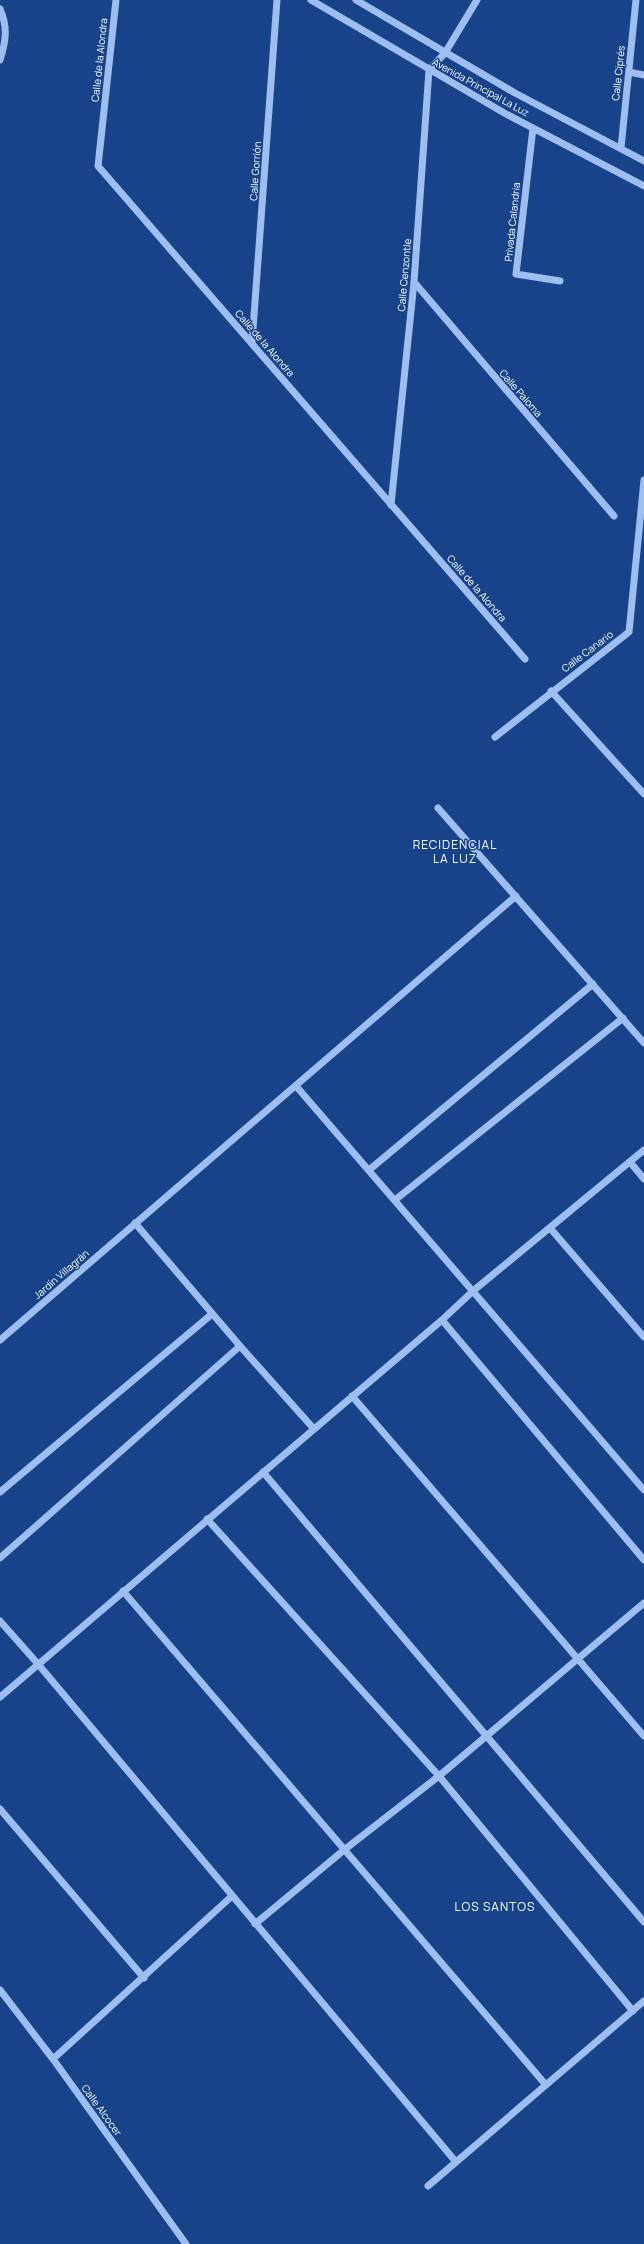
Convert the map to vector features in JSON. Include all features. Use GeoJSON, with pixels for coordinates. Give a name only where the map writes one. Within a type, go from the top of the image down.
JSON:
{"type":"FeatureCollection","features":[{"type":"Feature","properties":{"kind":"street","name":"Calle de la Alondra"},"geometry":{"type":"LineString","coordinates":[[116,0],[98,166],[525,660]]}},
{"type":"Feature","properties":{"kind":"street","name":"Calle Gorrión"},"geometry":{"type":"LineString","coordinates":[[252,343],[277,0]]}},
{"type":"Feature","properties":{"kind":"street","name":"Avenida Principal La Luz"},"geometry":{"type":"LineString","coordinates":[[311,0],[429,70],[532,128],[644,186]]}},
{"type":"Feature","properties":{"kind":"street","name":"Avenida Principal La Luz"},"geometry":{"type":"LineString","coordinates":[[356,0],[515,93],[644,160]]}},
{"type":"Feature","properties":{"kind":"street"},"geometry":{"type":"LineString","coordinates":[[429,70],[445,53],[477,0]]}},
{"type":"Feature","properties":{"kind":"street","name":"Calle Ciprés"},"geometry":{"type":"LineString","coordinates":[[621,148],[636,0]]}},
{"type":"Feature","properties":{"kind":"street"},"geometry":{"type":"LineString","coordinates":[[0,9],[5,20],[6,41],[0,60]]}},
{"type":"Feature","properties":{"kind":"street","name":"Calle Cenzontle"},"geometry":{"type":"LineString","coordinates":[[391,505],[414,282],[429,70]]}},
{"type":"Feature","properties":{"kind":"street"},"geometry":{"type":"LineString","coordinates":[[629,72],[644,75]]}},
{"type":"Feature","properties":{"kind":"street","name":"Privada Calandria"},"geometry":{"type":"LineString","coordinates":[[532,128],[516,274],[560,281]]}},
{"type":"Feature","properties":{"kind":"street","name":"Calle Paloma"},"geometry":{"type":"LineString","coordinates":[[414,282],[614,516]]}},
{"type":"Feature","properties":{"kind":"street","name":"Calle Canario"},"geometry":{"type":"LineString","coordinates":[[495,736],[629,632],[644,480]]}},
{"type":"Feature","properties":{"kind":"street"},"geometry":{"type":"LineString","coordinates":[[638,545],[644,553]]}},
{"type":"Feature","properties":{"kind":"street"},"geometry":{"type":"LineString","coordinates":[[550,692],[644,794]]}},
{"type":"Feature","properties":{"kind":"street"},"geometry":{"type":"LineString","coordinates":[[438,808],[644,1043]]}},
{"type":"Feature","properties":{"kind":"street","name":"Jardín Villagrán"},"geometry":{"type":"LineString","coordinates":[[0,1340],[516,896]]}},
{"type":"Feature","properties":{"kind":"street"},"geometry":{"type":"LineString","coordinates":[[369,1170],[593,984]]}},
{"type":"Feature","properties":{"kind":"street"},"geometry":{"type":"LineString","coordinates":[[395,1200],[623,1018]]}},
{"type":"Feature","properties":{"kind":"street"},"geometry":{"type":"LineString","coordinates":[[296,1086],[644,1490]]}},
{"type":"Feature","properties":{"kind":"street"},"geometry":{"type":"LineString","coordinates":[[0,1698],[207,1519],[442,1320],[472,1291],[644,1150]]}},
{"type":"Feature","properties":{"kind":"street"},"geometry":{"type":"LineString","coordinates":[[630,1162],[644,1179]]}},
{"type":"Feature","properties":{"kind":"street"},"geometry":{"type":"LineString","coordinates":[[135,1223],[212,1314],[314,1428]]}},
{"type":"Feature","properties":{"kind":"street"},"geometry":{"type":"LineString","coordinates":[[550,1228],[644,1337]]}},
{"type":"Feature","properties":{"kind":"street"},"geometry":{"type":"LineString","coordinates":[[0,1492],[212,1314]]}},
{"type":"Feature","properties":{"kind":"street"},"geometry":{"type":"LineString","coordinates":[[442,1320],[644,1560]]}},
{"type":"Feature","properties":{"kind":"street"},"geometry":{"type":"LineString","coordinates":[[0,1558],[240,1346]]}},
{"type":"Feature","properties":{"kind":"street"},"geometry":{"type":"LineString","coordinates":[[352,1396],[644,1736]]}},
{"type":"Feature","properties":{"kind":"street"},"geometry":{"type":"LineString","coordinates":[[263,1472],[644,1922]]}},
{"type":"Feature","properties":{"kind":"street"},"geometry":{"type":"LineString","coordinates":[[207,1519],[439,1776],[633,2011]]}},
{"type":"Feature","properties":{"kind":"street"},"geometry":{"type":"LineString","coordinates":[[123,1591],[546,2085]]}},
{"type":"Feature","properties":{"kind":"street"},"geometry":{"type":"LineString","coordinates":[[255,1924],[344,1850],[439,1776],[644,1603]]}},
{"type":"Feature","properties":{"kind":"street"},"geometry":{"type":"LineString","coordinates":[[0,1621],[38,1664],[456,2162]]}},
{"type":"Feature","properties":{"kind":"street"},"geometry":{"type":"LineString","coordinates":[[0,1809],[144,1978]]}},
{"type":"Feature","properties":{"kind":"street"},"geometry":{"type":"LineString","coordinates":[[53,2059],[144,1978],[232,1896]]}},
{"type":"Feature","properties":{"kind":"street","name":"Calle Alcocer"},"geometry":{"type":"LineString","coordinates":[[0,1990],[53,2059],[186,2244]]}},
{"type":"Feature","properties":{"kind":"street"},"geometry":{"type":"LineString","coordinates":[[428,2186],[644,2001]]}},
{"type":"Feature","properties":{"kind":"district","name":"RECIDENCIAL LA LUZ"},"geometry":{"type":"Point","coordinates":[455,851]}},
{"type":"Feature","properties":{"kind":"district","name":"LOS SANTOS"},"geometry":{"type":"Point","coordinates":[495,1906]}}]}
